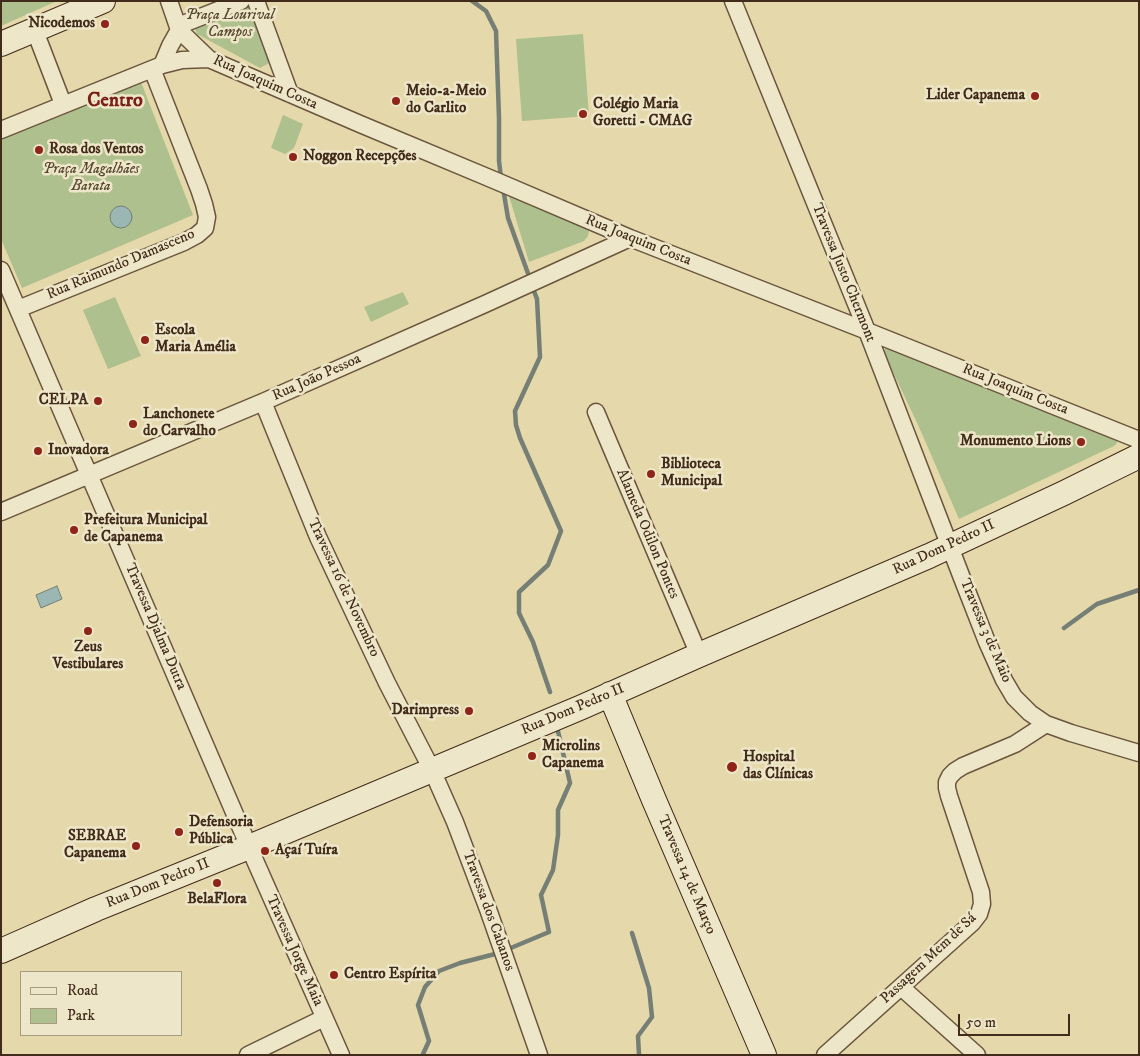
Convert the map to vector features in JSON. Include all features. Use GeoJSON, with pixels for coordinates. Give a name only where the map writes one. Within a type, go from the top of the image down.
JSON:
{"type":"FeatureCollection","features":[{"type":"Feature","properties":{"kind":"street"},"geometry":{"type":"LineString","coordinates":[[1,44],[103,1]]}},
{"type":"Feature","properties":{"kind":"street","name":"Rua Joaquim Costa"},"geometry":{"type":"LineString","coordinates":[[169,1],[178,28],[209,59],[630,238],[867,330],[1139,440]]}},
{"type":"Feature","properties":{"kind":"street"},"geometry":{"type":"LineString","coordinates":[[157,67],[178,28],[241,1]]}},
{"type":"Feature","properties":{"kind":"street"},"geometry":{"type":"LineString","coordinates":[[256,1],[290,94]]}},
{"type":"Feature","properties":{"kind":"street","name":"Travessa Justo Chermont"},"geometry":{"type":"LineString","coordinates":[[733,1],[867,330],[950,546]]}},
{"type":"Feature","properties":{"kind":"street"},"geometry":{"type":"LineString","coordinates":[[35,31],[63,104]]}},
{"type":"Feature","properties":{"kind":"street"},"geometry":{"type":"LineString","coordinates":[[1,130],[157,67],[182,60],[209,59]]}},
{"type":"Feature","properties":{"kind":"street","name":"Rua Raimundo Damasceno"},"geometry":{"type":"LineString","coordinates":[[18,308],[184,242],[197,236],[205,228],[207,217],[199,189],[157,67]]}},
{"type":"Feature","properties":{"kind":"street","name":"Rua João Pessoa"},"geometry":{"type":"LineString","coordinates":[[1,512],[263,402],[630,238]]}},
{"type":"Feature","properties":{"kind":"street","name":"Travessa Djalma Dutra"},"geometry":{"type":"LineString","coordinates":[[1,270],[249,847]]}},
{"type":"Feature","properties":{"kind":"street","name":"Travessa 16 de Novembro"},"geometry":{"type":"LineString","coordinates":[[263,402],[318,537],[383,675],[432,770]]}},
{"type":"Feature","properties":{"kind":"street","name":"Alameda Odilon Pontes"},"geometry":{"type":"LineString","coordinates":[[596,412],[699,655]]}},
{"type":"Feature","properties":{"kind":"street","name":"Rua Dom Pedro II"},"geometry":{"type":"LineString","coordinates":[[1,951],[96,909],[432,770],[828,600],[950,546],[1139,456]]}},
{"type":"Feature","properties":{"kind":"street","name":"Travessa 3 de Maio"},"geometry":{"type":"LineString","coordinates":[[950,546],[987,642],[1004,680],[1014,696],[1030,713],[1046,724],[1139,753]]}},
{"type":"Feature","properties":{"kind":"street","name":"Travessa 14 de Março"},"geometry":{"type":"LineString","coordinates":[[610,694],[764,1055]]}},
{"type":"Feature","properties":{"kind":"street","name":"Passagem Mem de Sá"},"geometry":{"type":"LineString","coordinates":[[825,1055],[902,987],[980,914],[982,904],[981,892],[947,788],[950,776],[963,766],[1016,744],[1046,724]]}},
{"type":"Feature","properties":{"kind":"street","name":"Travessa dos Cabanos"},"geometry":{"type":"LineString","coordinates":[[432,770],[474,868],[539,1055]]}},
{"type":"Feature","properties":{"kind":"street","name":"Travessa Jorge Maia"},"geometry":{"type":"LineString","coordinates":[[249,847],[341,1055]]}},
{"type":"Feature","properties":{"kind":"street"},"geometry":{"type":"LineString","coordinates":[[902,987],[977,1055]]}},
{"type":"Feature","properties":{"kind":"street"},"geometry":{"type":"LineString","coordinates":[[248,1055],[324,1018]]}},
{"type":"Feature","properties":{"kind":"green space"},"geometry":{"type":"Polygon","coordinates":[[[1,1],[57,1],[1,26],[1,1]]]}},
{"type":"Feature","properties":{"kind":"green space","name":"Praça Lourival Campos"},"geometry":{"type":"Polygon","coordinates":[[[216,1],[248,1],[271,62],[260,68],[197,34],[188,12],[216,1]]]}},
{"type":"Feature","properties":{"kind":"green space"},"geometry":{"type":"Polygon","coordinates":[[[583,34],[589,116],[522,121],[516,39],[583,34]]]}},
{"type":"Feature","properties":{"kind":"green space","name":"Praça Magalhães Barata"},"geometry":{"type":"Polygon","coordinates":[[[139,77],[193,215],[22,288],[1,239],[1,137],[139,77]]]}},
{"type":"Feature","properties":{"kind":"green space"},"geometry":{"type":"Polygon","coordinates":[[[283,115],[303,124],[294,148],[285,154],[271,148],[283,115]]]}},
{"type":"Feature","properties":{"kind":"green space"},"geometry":{"type":"Polygon","coordinates":[[[510,192],[586,226],[589,231],[588,236],[584,241],[529,262],[509,196],[510,192]]]}},
{"type":"Feature","properties":{"kind":"green space"},"geometry":{"type":"Polygon","coordinates":[[[403,292],[409,304],[371,322],[364,307],[403,292]]]}},
{"type":"Feature","properties":{"kind":"green space"},"geometry":{"type":"Polygon","coordinates":[[[115,297],[141,356],[108,369],[83,310],[115,297]]]}},
{"type":"Feature","properties":{"kind":"green space"},"geometry":{"type":"Polygon","coordinates":[[[890,345],[1116,439],[1117,443],[959,519],[883,351],[890,345]]]}},
{"type":"Feature","properties":{"kind":"water"},"geometry":{"type":"Polygon","coordinates":[[[117,206],[125,206],[132,213],[132,221],[125,228],[117,228],[110,221],[110,213],[117,206]]]}},
{"type":"Feature","properties":{"kind":"water"},"geometry":{"type":"Polygon","coordinates":[[[57,586],[62,599],[41,608],[36,595],[57,586]]]}},
{"type":"Feature","properties":{"kind":"waterway"},"geometry":{"type":"LineString","coordinates":[[472,1],[486,11],[496,31],[501,178]]}},
{"type":"Feature","properties":{"kind":"waterway"},"geometry":{"type":"LineString","coordinates":[[503,188],[508,218],[530,279]]}},
{"type":"Feature","properties":{"kind":"waterway"},"geometry":{"type":"LineString","coordinates":[[532,286],[537,299],[540,357],[515,411],[516,425],[561,531],[548,565],[519,592],[519,613],[533,642],[550,692]]}},
{"type":"Feature","properties":{"kind":"waterway"},"geometry":{"type":"LineString","coordinates":[[1064,628],[1097,604],[1139,590]]}},
{"type":"Feature","properties":{"kind":"waterway"},"geometry":{"type":"LineString","coordinates":[[506,950],[549,932],[541,895],[553,870],[558,835],[558,810],[570,783],[557,727]]}},
{"type":"Feature","properties":{"kind":"waterway"},"geometry":{"type":"LineString","coordinates":[[632,933],[649,988],[652,1017],[638,1036],[639,1055]]}},
{"type":"Feature","properties":{"kind":"waterway"},"geometry":{"type":"LineString","coordinates":[[424,1055],[429,1041],[418,1005],[425,987],[439,971],[460,963],[499,953]]}},
{"type":"Feature","properties":{"kind":"place","name":"Nicodemos"},"geometry":{"type":"Point","coordinates":[105,24]}},
{"type":"Feature","properties":{"kind":"place","name":"Lider Capanema"},"geometry":{"type":"Point","coordinates":[1035,96]}},
{"type":"Feature","properties":{"kind":"place","name":"Meio-a-Meio do Carlito"},"geometry":{"type":"Point","coordinates":[396,101]}},
{"type":"Feature","properties":{"kind":"place","name":"Colégio Maria Goretti - CMAG"},"geometry":{"type":"Point","coordinates":[583,114]}},
{"type":"Feature","properties":{"kind":"place","name":"Rosa dos Ventos"},"geometry":{"type":"Point","coordinates":[39,150]}},
{"type":"Feature","properties":{"kind":"place","name":"Noggon Recepções"},"geometry":{"type":"Point","coordinates":[293,157]}},
{"type":"Feature","properties":{"kind":"place","name":"Escola Maria Amélia"},"geometry":{"type":"Point","coordinates":[145,340]}},
{"type":"Feature","properties":{"kind":"place","name":"CELPA"},"geometry":{"type":"Point","coordinates":[98,401]}},
{"type":"Feature","properties":{"kind":"place","name":"Lanchonete do Carvalho"},"geometry":{"type":"Point","coordinates":[133,424]}},
{"type":"Feature","properties":{"kind":"place","name":"Monumento Lions"},"geometry":{"type":"Point","coordinates":[1081,442]}},
{"type":"Feature","properties":{"kind":"place","name":"Inovadora"},"geometry":{"type":"Point","coordinates":[38,451]}},
{"type":"Feature","properties":{"kind":"place","name":"Biblioteca Municipal"},"geometry":{"type":"Point","coordinates":[651,474]}},
{"type":"Feature","properties":{"kind":"place","name":"Prefeitura Municipal de Capanema"},"geometry":{"type":"Point","coordinates":[74,530]}},
{"type":"Feature","properties":{"kind":"place","name":"Zeus Vestibulares"},"geometry":{"type":"Point","coordinates":[88,631]}},
{"type":"Feature","properties":{"kind":"place","name":"Darimpress"},"geometry":{"type":"Point","coordinates":[469,711]}},
{"type":"Feature","properties":{"kind":"place","name":"Microlins Capanema"},"geometry":{"type":"Point","coordinates":[532,756]}},
{"type":"Feature","properties":{"kind":"place","name":"Hospital das Clínicas"},"geometry":{"type":"Point","coordinates":[732,767]}},
{"type":"Feature","properties":{"kind":"place","name":"Defensoria Pública"},"geometry":{"type":"Point","coordinates":[179,832]}},
{"type":"Feature","properties":{"kind":"place","name":"SEBRAE Capanema"},"geometry":{"type":"Point","coordinates":[136,846]}},
{"type":"Feature","properties":{"kind":"place","name":"Açaí Tuíra"},"geometry":{"type":"Point","coordinates":[265,851]}},
{"type":"Feature","properties":{"kind":"place","name":"BelaFlora"},"geometry":{"type":"Point","coordinates":[217,883]}},
{"type":"Feature","properties":{"kind":"place","name":"Centro Espírita"},"geometry":{"type":"Point","coordinates":[334,975]}},
{"type":"Feature","properties":{"kind":"district","name":"Centro"},"geometry":{"type":"Point","coordinates":[115,102]}}]}
